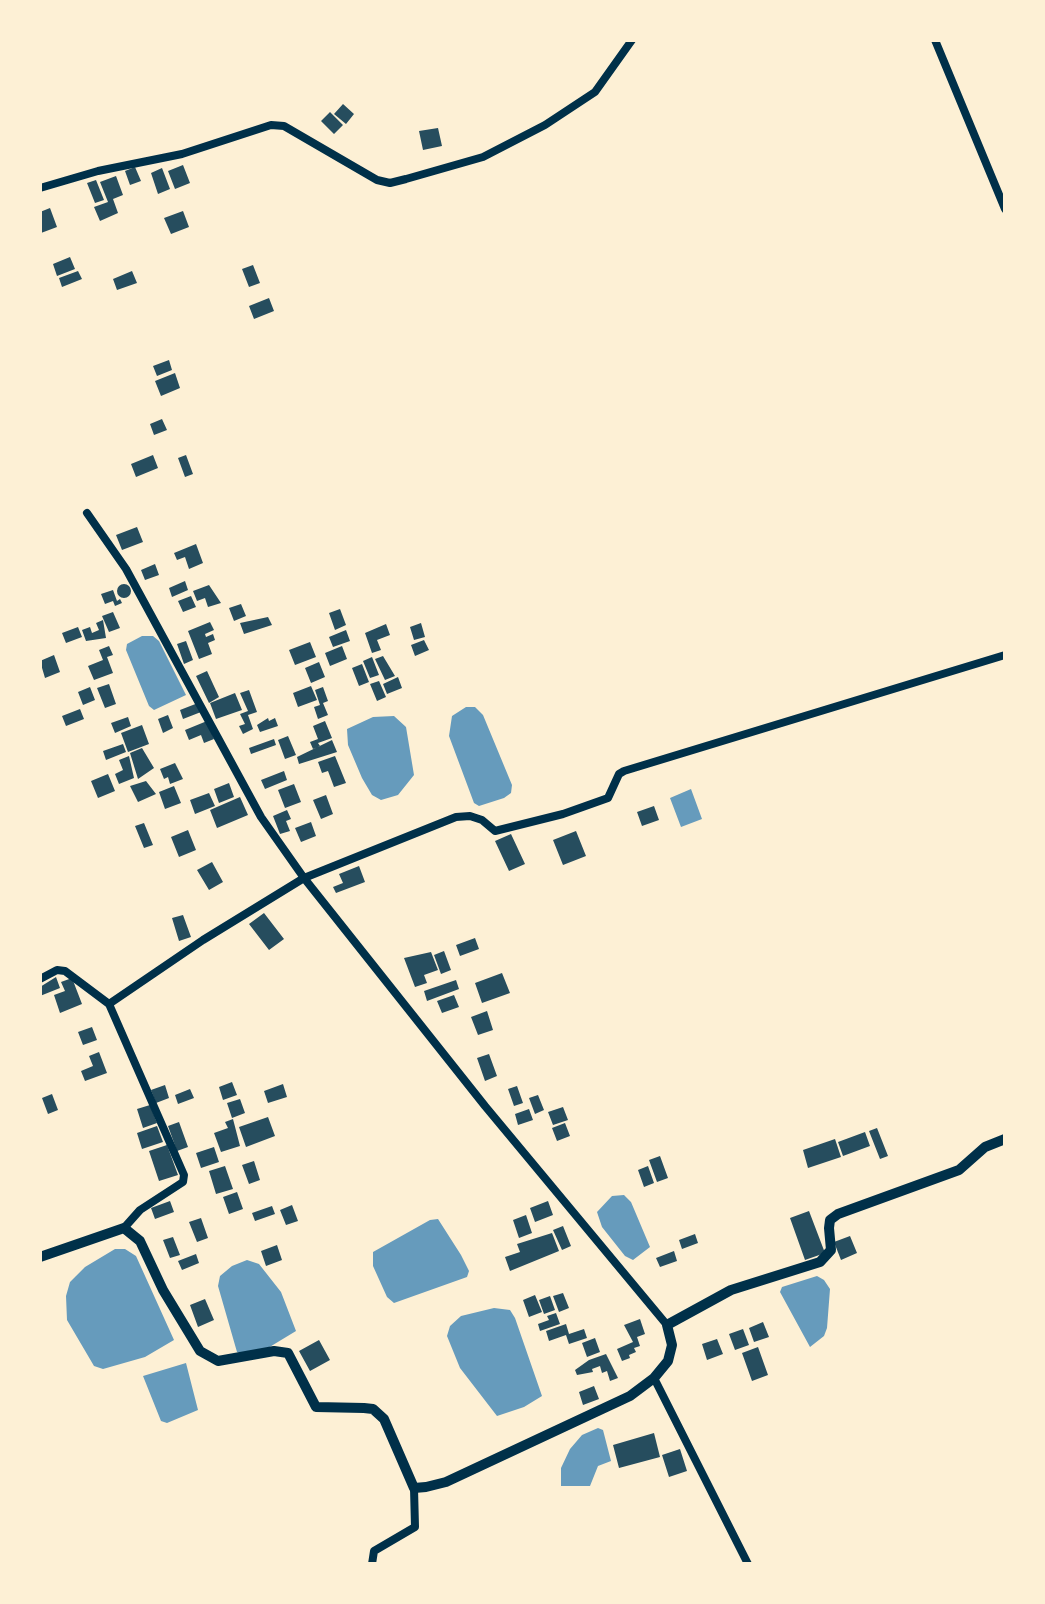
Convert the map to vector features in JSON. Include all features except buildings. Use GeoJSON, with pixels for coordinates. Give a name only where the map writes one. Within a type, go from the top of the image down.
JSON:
{"type":"FeatureCollection","features":[{"type":"Feature","properties":{"kind":"street"},"geometry":{"type":"LineString","coordinates":[[40,188],[98,171],[182,154],[272,125],[284,126],[377,180],[406,179],[483,158],[545,125],[595,92],[632,40]]}},
{"type":"Feature","properties":{"kind":"street"},"geometry":{"type":"LineString","coordinates":[[935,40],[1005,209]]}},
{"type":"Feature","properties":{"kind":"street"},"geometry":{"type":"LineString","coordinates":[[87,513],[126,569],[260,817],[485,1106],[668,1325],[672,1345],[668,1360],[654,1378],[630,1396],[446,1482],[414,1488]]}},
{"type":"Feature","properties":{"kind":"street"},"geometry":{"type":"LineString","coordinates":[[108,1004],[304,878],[463,815],[482,820],[495,831],[591,805],[608,798],[624,771],[1005,655]]}},
{"type":"Feature","properties":{"kind":"street"},"geometry":{"type":"LineString","coordinates":[[40,978],[57,970],[66,971],[108,1004],[184,1175],[182,1182],[140,1210],[124,1228],[40,1257]]}},
{"type":"Feature","properties":{"kind":"street"},"geometry":{"type":"LineString","coordinates":[[668,1325],[731,1290],[820,1262],[831,1250],[828,1228],[830,1220],[838,1214],[959,1170],[984,1147],[1005,1139]]}},
{"type":"Feature","properties":{"kind":"street"},"geometry":{"type":"LineString","coordinates":[[124,1228],[140,1242],[200,1351],[218,1361],[274,1351],[288,1353],[316,1407],[364,1408],[384,1419],[414,1488],[416,1528],[374,1551],[372,1564]]}},
{"type":"Feature","properties":{"kind":"street"},"geometry":{"type":"LineString","coordinates":[[654,1378],[748,1564]]}},
{"type":"Feature","properties":{"kind":"water"},"geometry":{"type":"Polygon","coordinates":[[[142,636],[153,636],[159,641],[186,695],[154,710],[126,650],[127,644],[142,636]]]}},
{"type":"Feature","properties":{"kind":"water"},"geometry":{"type":"Polygon","coordinates":[[[466,707],[475,707],[483,715],[512,785],[511,793],[504,798],[479,806],[474,803],[449,736],[452,716],[466,707]]]}},
{"type":"Feature","properties":{"kind":"water"},"geometry":{"type":"Polygon","coordinates":[[[394,716],[406,727],[414,775],[398,795],[381,800],[372,795],[362,778],[348,745],[347,729],[373,717],[394,716]]]}},
{"type":"Feature","properties":{"kind":"water"},"geometry":{"type":"Polygon","coordinates":[[[691,789],[702,819],[681,827],[670,798],[691,789]]]}},
{"type":"Feature","properties":{"kind":"water"},"geometry":{"type":"Polygon","coordinates":[[[624,1195],[631,1202],[650,1247],[633,1260],[625,1256],[602,1227],[597,1212],[612,1196],[624,1195]]]}},
{"type":"Feature","properties":{"kind":"water"},"geometry":{"type":"Polygon","coordinates":[[[438,1219],[469,1271],[467,1277],[394,1303],[387,1297],[373,1266],[373,1252],[438,1219]]]}},
{"type":"Feature","properties":{"kind":"water"},"geometry":{"type":"Polygon","coordinates":[[[115,1249],[125,1249],[136,1256],[174,1340],[145,1357],[103,1369],[94,1366],[67,1320],[66,1296],[70,1282],[85,1267],[115,1249]]]}},
{"type":"Feature","properties":{"kind":"water"},"geometry":{"type":"Polygon","coordinates":[[[247,1260],[259,1264],[281,1292],[296,1331],[247,1356],[237,1352],[218,1286],[220,1276],[247,1260]]]}},
{"type":"Feature","properties":{"kind":"water"},"geometry":{"type":"Polygon","coordinates":[[[817,1276],[830,1289],[827,1328],[824,1336],[810,1347],[780,1292],[782,1287],[817,1276]]]}},
{"type":"Feature","properties":{"kind":"water"},"geometry":{"type":"Polygon","coordinates":[[[494,1308],[510,1310],[515,1318],[542,1396],[497,1416],[460,1368],[447,1336],[450,1326],[461,1316],[494,1308]]]}},
{"type":"Feature","properties":{"kind":"water"},"geometry":{"type":"Polygon","coordinates":[[[186,1363],[198,1410],[167,1423],[161,1421],[143,1376],[186,1363]]]}},
{"type":"Feature","properties":{"kind":"water"},"geometry":{"type":"Polygon","coordinates":[[[598,1428],[603,1430],[611,1461],[598,1466],[590,1486],[561,1486],[561,1468],[570,1449],[582,1435],[598,1428]]]}}]}
